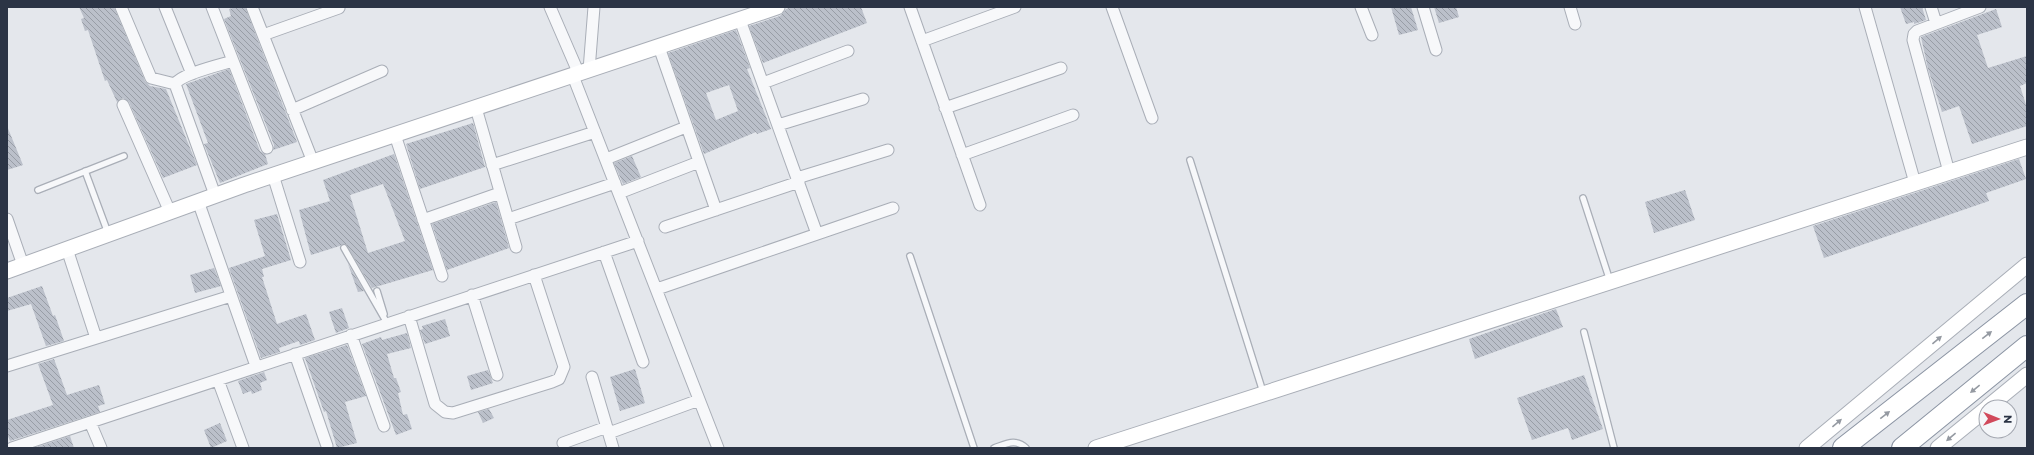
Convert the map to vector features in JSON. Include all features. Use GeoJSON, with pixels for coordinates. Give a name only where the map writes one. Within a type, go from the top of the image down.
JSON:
{"type":"FeatureCollection","features":[{"type":"Feature","properties":{"kind":"highway"},"geometry":{"type":"LineString","coordinates":[[1843,448],[2027,304]]}},
{"type":"Feature","properties":{"kind":"highway"},"geometry":{"type":"LineString","coordinates":[[1902,448],[2027,346]]}},
{"type":"Feature","properties":{"kind":"street"},"geometry":{"type":"LineString","coordinates":[[121,7],[151,78],[175,84]]}},
{"type":"Feature","properties":{"kind":"street"},"geometry":{"type":"LineString","coordinates":[[165,7],[192,74]]}},
{"type":"Feature","properties":{"kind":"street"},"geometry":{"type":"LineString","coordinates":[[212,7],[267,148]]}},
{"type":"Feature","properties":{"kind":"street"},"geometry":{"type":"LineString","coordinates":[[252,7],[313,162]]}},
{"type":"Feature","properties":{"kind":"street"},"geometry":{"type":"LineString","coordinates":[[550,7],[580,73],[596,132],[718,448]]}},
{"type":"Feature","properties":{"kind":"street"},"geometry":{"type":"LineString","coordinates":[[580,73],[594,7]]}},
{"type":"Feature","properties":{"kind":"street"},"geometry":{"type":"LineString","coordinates":[[7,271],[273,175],[777,7]]}},
{"type":"Feature","properties":{"kind":"street"},"geometry":{"type":"LineString","coordinates":[[910,7],[980,205]]}},
{"type":"Feature","properties":{"kind":"street"},"geometry":{"type":"LineString","coordinates":[[922,41],[1015,7]]}},
{"type":"Feature","properties":{"kind":"street"},"geometry":{"type":"LineString","coordinates":[[1112,7],[1152,118]]}},
{"type":"Feature","properties":{"kind":"street"},"geometry":{"type":"LineString","coordinates":[[1361,7],[1372,35]]}},
{"type":"Feature","properties":{"kind":"street"},"geometry":{"type":"LineString","coordinates":[[1423,7],[1436,50]]}},
{"type":"Feature","properties":{"kind":"street"},"geometry":{"type":"LineString","coordinates":[[1570,7],[1575,24]]}},
{"type":"Feature","properties":{"kind":"street"},"geometry":{"type":"LineString","coordinates":[[1865,7],[1915,183]]}},
{"type":"Feature","properties":{"kind":"street"},"geometry":{"type":"LineString","coordinates":[[1931,7],[1936,23]]}},
{"type":"Feature","properties":{"kind":"street"},"geometry":{"type":"LineString","coordinates":[[1949,172],[1912,40],[1917,31],[1980,7]]}},
{"type":"Feature","properties":{"kind":"street"},"geometry":{"type":"LineString","coordinates":[[263,35],[340,8]]}},
{"type":"Feature","properties":{"kind":"street"},"geometry":{"type":"LineString","coordinates":[[740,20],[817,234]]}},
{"type":"Feature","properties":{"kind":"street"},"geometry":{"type":"LineString","coordinates":[[659,47],[716,210]]}},
{"type":"Feature","properties":{"kind":"street"},"geometry":{"type":"LineString","coordinates":[[763,83],[848,52]]}},
{"type":"Feature","properties":{"kind":"street"},"geometry":{"type":"LineString","coordinates":[[175,84],[177,80],[192,74],[233,61]]}},
{"type":"Feature","properties":{"kind":"street"},"geometry":{"type":"LineString","coordinates":[[945,108],[1061,68]]}},
{"type":"Feature","properties":{"kind":"street"},"geometry":{"type":"LineString","coordinates":[[292,110],[382,71]]}},
{"type":"Feature","properties":{"kind":"street"},"geometry":{"type":"LineString","coordinates":[[175,84],[215,195]]}},
{"type":"Feature","properties":{"kind":"street"},"geometry":{"type":"LineString","coordinates":[[778,125],[863,99]]}},
{"type":"Feature","properties":{"kind":"street"},"geometry":{"type":"LineString","coordinates":[[122,105],[170,212]]}},
{"type":"Feature","properties":{"kind":"street"},"geometry":{"type":"LineString","coordinates":[[476,108],[516,247]]}},
{"type":"Feature","properties":{"kind":"street"},"geometry":{"type":"LineString","coordinates":[[962,155],[1073,115]]}},
{"type":"Feature","properties":{"kind":"street"},"geometry":{"type":"LineString","coordinates":[[606,159],[686,127]]}},
{"type":"Feature","properties":{"kind":"street"},"geometry":{"type":"LineString","coordinates":[[492,165],[596,132]]}},
{"type":"Feature","properties":{"kind":"street"},"geometry":{"type":"LineString","coordinates":[[395,135],[442,276]]}},
{"type":"Feature","properties":{"kind":"street"},"geometry":{"type":"LineString","coordinates":[[1096,448],[2027,147]]}},
{"type":"Feature","properties":{"kind":"street"},"geometry":{"type":"LineString","coordinates":[[665,227],[888,150]]}},
{"type":"Feature","properties":{"kind":"street"},"geometry":{"type":"LineString","coordinates":[[619,193],[699,162]]}},
{"type":"Feature","properties":{"kind":"street"},"geometry":{"type":"LineString","coordinates":[[273,175],[300,262]]}},
{"type":"Feature","properties":{"kind":"street"},"geometry":{"type":"LineString","coordinates":[[508,219],[615,182]]}},
{"type":"Feature","properties":{"kind":"street"},"geometry":{"type":"LineString","coordinates":[[423,220],[500,193]]}},
{"type":"Feature","properties":{"kind":"street"},"geometry":{"type":"LineString","coordinates":[[198,201],[256,366]]}},
{"type":"Feature","properties":{"kind":"street"},"geometry":{"type":"LineString","coordinates":[[657,289],[893,208]]}},
{"type":"Feature","properties":{"kind":"street"},"geometry":{"type":"LineString","coordinates":[[7,220],[23,265]]}},
{"type":"Feature","properties":{"kind":"street"},"geometry":{"type":"LineString","coordinates":[[12,448],[386,323],[638,241]]}},
{"type":"Feature","properties":{"kind":"street"},"geometry":{"type":"LineString","coordinates":[[67,249],[96,338]]}},
{"type":"Feature","properties":{"kind":"street"},"geometry":{"type":"LineString","coordinates":[[604,252],[643,362]]}},
{"type":"Feature","properties":{"kind":"street"},"geometry":{"type":"LineString","coordinates":[[1807,448],[2027,265]]}},
{"type":"Feature","properties":{"kind":"street"},"geometry":{"type":"LineString","coordinates":[[408,316],[435,404],[445,412],[453,413],[552,382],[559,379],[564,367],[534,275]]}},
{"type":"Feature","properties":{"kind":"street"},"geometry":{"type":"LineString","coordinates":[[472,295],[497,375]]}},
{"type":"Feature","properties":{"kind":"street"},"geometry":{"type":"LineString","coordinates":[[7,366],[231,296]]}},
{"type":"Feature","properties":{"kind":"street"},"geometry":{"type":"LineString","coordinates":[[351,335],[384,426]]}},
{"type":"Feature","properties":{"kind":"street"},"geometry":{"type":"LineString","coordinates":[[295,354],[327,446]]}},
{"type":"Feature","properties":{"kind":"street"},"geometry":{"type":"LineString","coordinates":[[1998,399],[2027,375]]}},
{"type":"Feature","properties":{"kind":"street"},"geometry":{"type":"LineString","coordinates":[[592,377],[613,448]]}},
{"type":"Feature","properties":{"kind":"street"},"geometry":{"type":"LineString","coordinates":[[218,380],[242,448]]}},
{"type":"Feature","properties":{"kind":"street"},"geometry":{"type":"LineString","coordinates":[[563,443],[699,400]]}},
{"type":"Feature","properties":{"kind":"street"},"geometry":{"type":"LineString","coordinates":[[1938,448],[1978,415]]}},
{"type":"Feature","properties":{"kind":"street"},"geometry":{"type":"LineString","coordinates":[[90,422],[101,448]]}},
{"type":"Feature","properties":{"kind":"lane"},"geometry":{"type":"LineString","coordinates":[[38,190],[124,156]]}},
{"type":"Feature","properties":{"kind":"lane"},"geometry":{"type":"LineString","coordinates":[[1190,160],[1264,394]]}},
{"type":"Feature","properties":{"kind":"lane"},"geometry":{"type":"LineString","coordinates":[[85,171],[108,234]]}},
{"type":"Feature","properties":{"kind":"lane"},"geometry":{"type":"LineString","coordinates":[[1583,198],[1610,282]]}},
{"type":"Feature","properties":{"kind":"lane"},"geometry":{"type":"LineString","coordinates":[[344,248],[386,323]]}},
{"type":"Feature","properties":{"kind":"lane"},"geometry":{"type":"LineString","coordinates":[[910,256],[974,448]]}},
{"type":"Feature","properties":{"kind":"lane"},"geometry":{"type":"LineString","coordinates":[[377,291],[386,323]]}},
{"type":"Feature","properties":{"kind":"lane"},"geometry":{"type":"LineString","coordinates":[[1584,332],[1614,448]]}},
{"type":"Feature","properties":{"kind":"lane"},"geometry":{"type":"LineString","coordinates":[[994,448],[1012,442],[1019,442],[1026,448]]}},
{"type":"Feature","properties":{"kind":"building"},"geometry":{"type":"Polygon","coordinates":[[[79,7],[114,7],[145,81],[150,86],[166,89],[197,165],[163,178],[129,102],[123,98],[117,102],[107,80],[105,81],[88,30],[85,31],[81,19],[84,18],[79,7]]]}},
{"type":"Feature","properties":{"kind":"building"},"geometry":{"type":"Polygon","coordinates":[[[245,7],[297,142],[273,150],[274,145],[224,19],[231,16],[229,9],[245,7]]]}},
{"type":"Feature","properties":{"kind":"building"},"geometry":{"type":"Polygon","coordinates":[[[791,7],[861,7],[867,23],[763,63],[749,26],[780,16],[786,9],[791,7]]]}},
{"type":"Feature","properties":{"kind":"building"},"geometry":{"type":"Polygon","coordinates":[[[1391,7],[1411,7],[1418,30],[1399,35],[1391,7]]]}},
{"type":"Feature","properties":{"kind":"building"},"geometry":{"type":"Polygon","coordinates":[[[1434,7],[1456,7],[1459,17],[1439,23],[1434,7]]]}},
{"type":"Feature","properties":{"kind":"building"},"geometry":{"type":"Polygon","coordinates":[[[1900,7],[1922,7],[1926,20],[1914,24],[1914,22],[1906,24],[1900,7]]]}},
{"type":"Feature","properties":{"kind":"building"},"geometry":{"type":"Polygon","coordinates":[[[1996,9],[2002,27],[1977,35],[1988,68],[2027,56],[2027,83],[2020,86],[2027,108],[2027,126],[1972,144],[1959,106],[1942,112],[1928,69],[1921,37],[1996,9]]]}},
{"type":"Feature","properties":{"kind":"building"},"geometry":{"type":"Polygon","coordinates":[[[736,30],[750,68],[747,69],[771,129],[757,134],[756,132],[704,154],[668,53],[736,30]],[[729,85],[706,93],[716,120],[738,111],[729,85]]]}},
{"type":"Feature","properties":{"kind":"building"},"geometry":{"type":"Polygon","coordinates":[[[229,69],[260,151],[265,154],[268,164],[220,183],[204,144],[208,143],[186,84],[229,69]]]}},
{"type":"Feature","properties":{"kind":"building"},"geometry":{"type":"Polygon","coordinates":[[[473,123],[485,167],[420,189],[406,144],[473,123]]]}},
{"type":"Feature","properties":{"kind":"building"},"geometry":{"type":"Polygon","coordinates":[[[7,126],[23,165],[7,170],[7,126]]]}},
{"type":"Feature","properties":{"kind":"building"},"geometry":{"type":"Polygon","coordinates":[[[394,154],[433,270],[372,288],[346,244],[311,255],[299,210],[330,201],[323,180],[394,154]],[[383,184],[350,195],[368,253],[405,241],[383,184]]]}},
{"type":"Feature","properties":{"kind":"building"},"geometry":{"type":"Polygon","coordinates":[[[632,156],[641,177],[623,184],[614,163],[632,156]]]}},
{"type":"Feature","properties":{"kind":"building"},"geometry":{"type":"Polygon","coordinates":[[[2019,159],[2026,179],[1986,193],[1989,201],[1824,258],[1813,226],[2019,159]]]}},
{"type":"Feature","properties":{"kind":"building"},"geometry":{"type":"Polygon","coordinates":[[[1685,190],[1695,220],[1654,233],[1645,202],[1685,190]]]}},
{"type":"Feature","properties":{"kind":"building"},"geometry":{"type":"Polygon","coordinates":[[[496,202],[509,248],[447,270],[432,224],[496,202]]]}},
{"type":"Feature","properties":{"kind":"building"},"geometry":{"type":"Polygon","coordinates":[[[277,214],[291,260],[262,269],[264,277],[262,277],[277,324],[306,314],[315,340],[300,345],[299,341],[279,348],[280,352],[261,358],[229,268],[265,256],[254,220],[277,214]]]}},
{"type":"Feature","properties":{"kind":"building"},"geometry":{"type":"Polygon","coordinates":[[[348,264],[364,291],[358,292],[348,264]]]}},
{"type":"Feature","properties":{"kind":"building"},"geometry":{"type":"Polygon","coordinates":[[[214,268],[221,286],[195,293],[190,275],[214,268]]]}},
{"type":"Feature","properties":{"kind":"building"},"geometry":{"type":"Polygon","coordinates":[[[42,286],[53,316],[55,315],[64,341],[46,346],[31,304],[7,311],[7,298],[42,286]]]}},
{"type":"Feature","properties":{"kind":"building"},"geometry":{"type":"Polygon","coordinates":[[[342,308],[349,328],[336,333],[329,312],[342,308]]]}},
{"type":"Feature","properties":{"kind":"building"},"geometry":{"type":"Polygon","coordinates":[[[1556,309],[1563,327],[1475,359],[1469,339],[1556,309]]]}},
{"type":"Feature","properties":{"kind":"building"},"geometry":{"type":"Polygon","coordinates":[[[445,319],[450,336],[425,344],[420,330],[423,329],[422,326],[445,319]]]}},
{"type":"Feature","properties":{"kind":"building"},"geometry":{"type":"Polygon","coordinates":[[[407,333],[411,348],[387,354],[394,378],[396,378],[401,392],[398,393],[403,415],[407,414],[412,429],[396,435],[362,344],[381,337],[382,340],[407,333]]]}},
{"type":"Feature","properties":{"kind":"building"},"geometry":{"type":"Polygon","coordinates":[[[347,345],[366,396],[345,402],[357,443],[337,448],[326,411],[324,412],[305,358],[347,345]]]}},
{"type":"Feature","properties":{"kind":"building"},"geometry":{"type":"Polygon","coordinates":[[[54,359],[67,395],[99,385],[105,404],[98,406],[100,412],[10,441],[7,434],[7,420],[53,405],[38,364],[54,359]]]}},
{"type":"Feature","properties":{"kind":"building"},"geometry":{"type":"Polygon","coordinates":[[[635,369],[645,403],[620,411],[610,377],[635,369]]]}},
{"type":"Feature","properties":{"kind":"building"},"geometry":{"type":"Polygon","coordinates":[[[488,370],[493,383],[471,390],[467,376],[488,370]]]}},
{"type":"Feature","properties":{"kind":"building"},"geometry":{"type":"Polygon","coordinates":[[[264,372],[267,380],[260,383],[262,390],[252,394],[251,391],[243,394],[238,381],[264,372]]]}},
{"type":"Feature","properties":{"kind":"building"},"geometry":{"type":"Polygon","coordinates":[[[1584,375],[1603,429],[1572,440],[1568,428],[1532,440],[1517,398],[1584,375]]]}},
{"type":"Feature","properties":{"kind":"building"},"geometry":{"type":"Polygon","coordinates":[[[489,409],[494,418],[483,423],[478,412],[489,409]]]}},
{"type":"Feature","properties":{"kind":"building"},"geometry":{"type":"Polygon","coordinates":[[[220,423],[227,441],[211,448],[204,430],[220,423]]]}},
{"type":"Feature","properties":{"kind":"building"},"geometry":{"type":"Polygon","coordinates":[[[70,436],[74,448],[34,448],[70,436]]]}}]}
